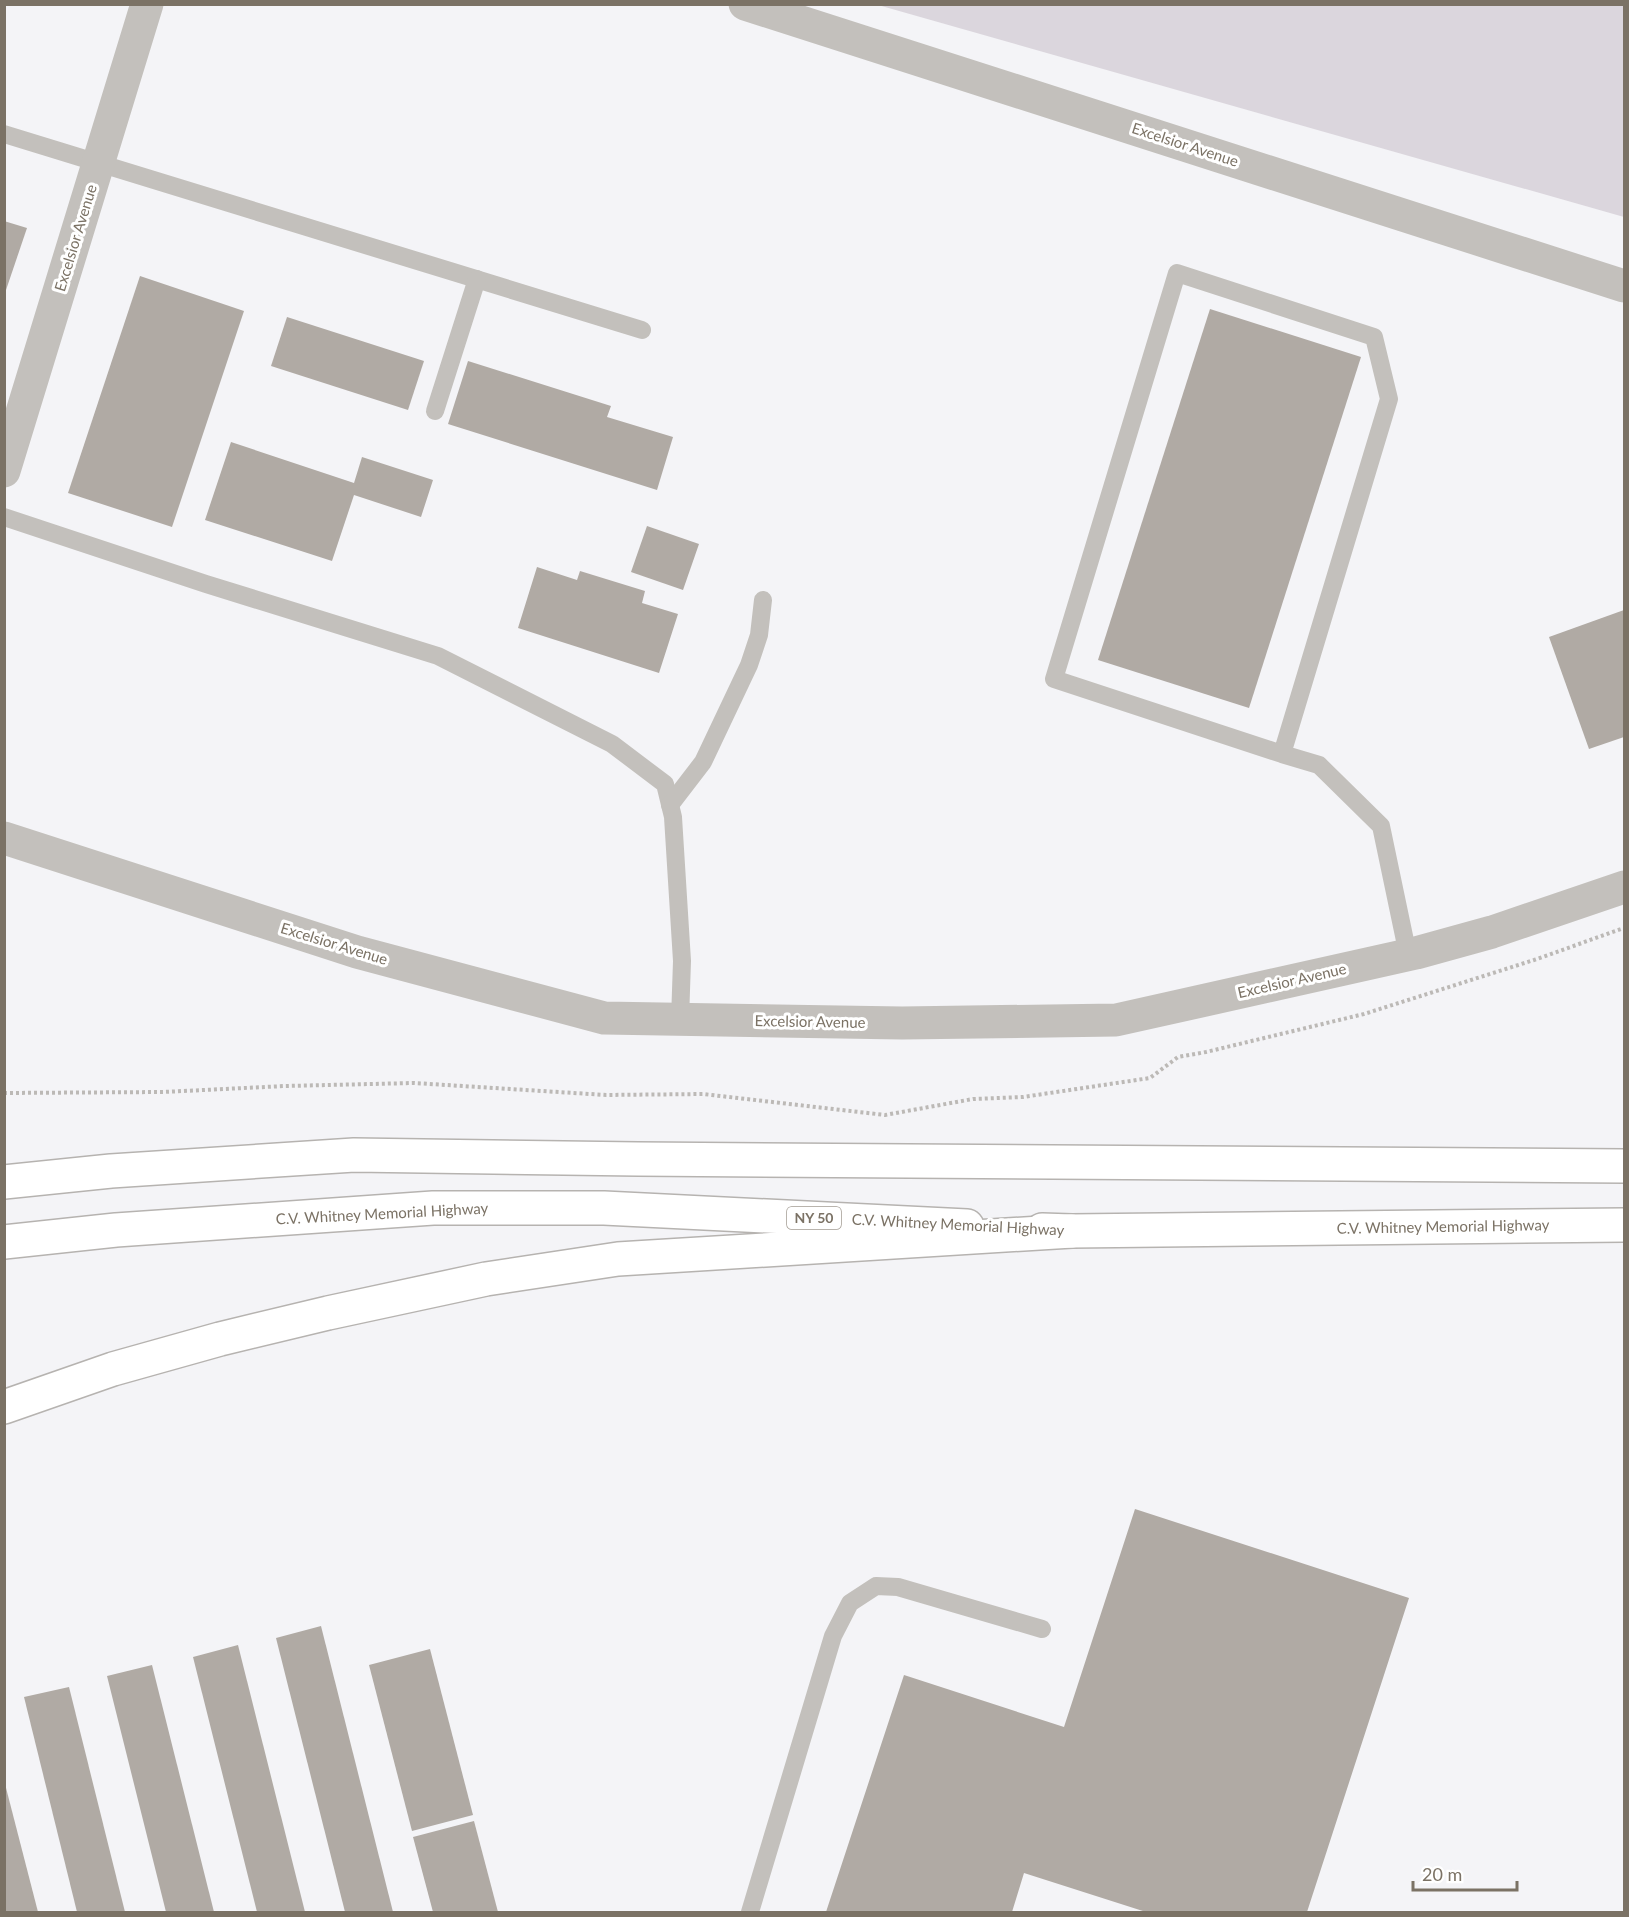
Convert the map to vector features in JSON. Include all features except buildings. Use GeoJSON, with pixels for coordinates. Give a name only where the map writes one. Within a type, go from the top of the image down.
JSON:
{"type":"FeatureCollection","features":[{"type":"Feature","properties":{"kind":"highway"},"geometry":{"type":"LineString","coordinates":[[4,1182],[111,1171],[354,1155],[1624,1166]]}},
{"type":"Feature","properties":{"kind":"highway","name":"C.V. Whitney Memorial Highway"},"geometry":{"type":"LineString","coordinates":[[4,1242],[116,1230],[433,1208],[604,1208],[1072,1231],[1624,1226]]}},
{"type":"Feature","properties":{"kind":"highway"},"geometry":{"type":"LineString","coordinates":[[4,1407],[113,1370],[220,1339],[486,1279],[618,1259],[1072,1231]]}},
{"type":"Feature","properties":{"kind":"street","name":"Excelsior Avenue"},"geometry":{"type":"LineString","coordinates":[[4,471],[147,4]]}},
{"type":"Feature","properties":{"kind":"street","name":"Excelsior Avenue"},"geometry":{"type":"LineString","coordinates":[[745,4],[1624,286]]}},
{"type":"Feature","properties":{"kind":"street","name":"Excelsior Avenue"},"geometry":{"type":"LineString","coordinates":[[4,838],[357,952],[604,1018],[902,1023],[1116,1020],[1408,955],[1492,933],[1624,887]]}},
{"type":"Feature","properties":{"kind":"lane"},"geometry":{"type":"LineString","coordinates":[[4,134],[642,330]]}},
{"type":"Feature","properties":{"kind":"lane"},"geometry":{"type":"LineString","coordinates":[[1282,754],[1389,399],[1374,337],[1177,273],[1054,679],[1282,754],[1319,765],[1381,826],[1408,955]]}},
{"type":"Feature","properties":{"kind":"lane"},"geometry":{"type":"LineString","coordinates":[[435,411],[477,279]]}},
{"type":"Feature","properties":{"kind":"lane"},"geometry":{"type":"LineString","coordinates":[[4,517],[206,584],[438,656],[612,744],[665,784],[673,817],[682,961],[680,1020]]}},
{"type":"Feature","properties":{"kind":"lane"},"geometry":{"type":"LineString","coordinates":[[670,805],[703,762],[749,665],[759,635],[763,600]]}},
{"type":"Feature","properties":{"kind":"lane"},"geometry":{"type":"LineString","coordinates":[[750,1912],[833,1636],[850,1603],[876,1587],[898,1587],[1042,1629]]}},
{"type":"Feature","properties":{"kind":"path"},"geometry":{"type":"LineString","coordinates":[[4,1093],[163,1092],[414,1083],[606,1095],[703,1094],[885,1115],[973,1099],[1023,1097],[1150,1078],[1178,1057],[1364,1014],[1534,960],[1624,928]]}},
{"type":"Feature","properties":{"kind":"shaded area"},"geometry":{"type":"Polygon","coordinates":[[[878,5],[1624,5],[1624,217],[878,5]]]}}]}
